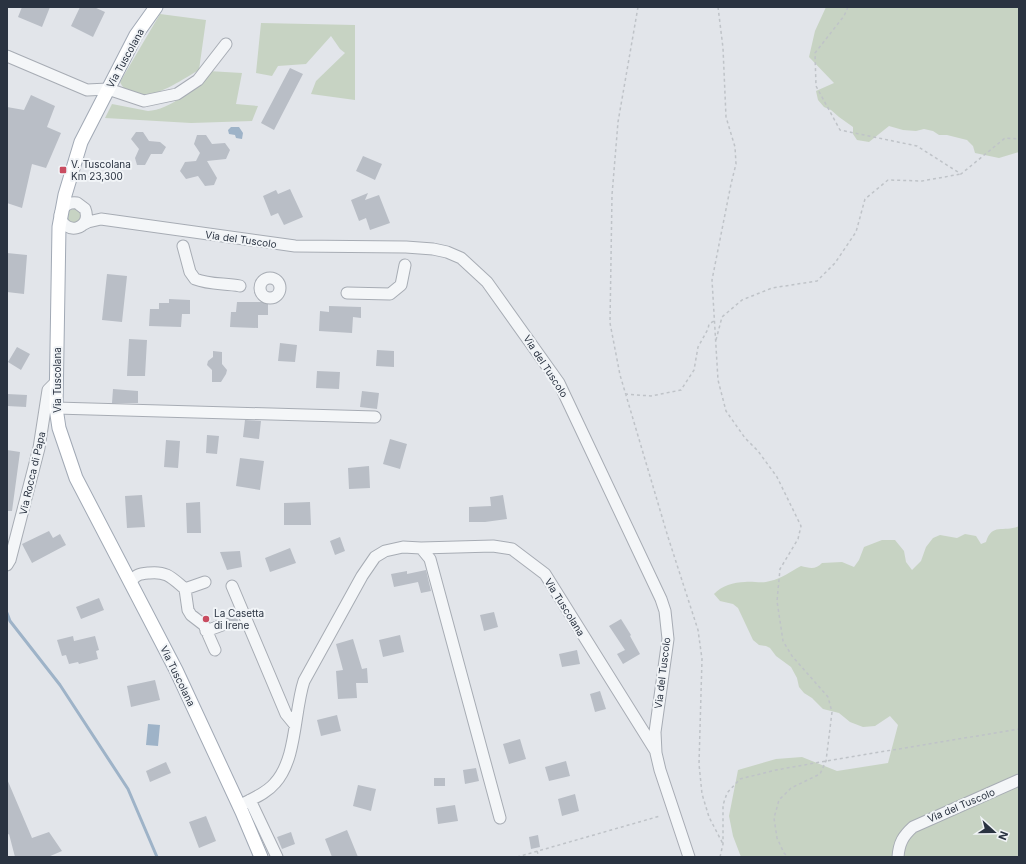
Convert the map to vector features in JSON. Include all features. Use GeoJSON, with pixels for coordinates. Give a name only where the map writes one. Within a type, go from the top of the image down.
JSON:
{"type":"FeatureCollection","features":[{"type":"Feature","properties":{"kind":"main road","name":"Via Tuscolana"},"geometry":{"type":"LineString","coordinates":[[156,7],[136,35],[81,142],[68,183],[61,214],[58,248],[56,408],[59,428],[76,478],[244,803],[261,857]]}},
{"type":"Feature","properties":{"kind":"street"},"geometry":{"type":"LineString","coordinates":[[7,56],[87,90],[108,89],[144,101],[177,94],[198,80],[226,44]]}},
{"type":"Feature","properties":{"kind":"street"},"geometry":{"type":"LineString","coordinates":[[68,183],[70,190],[82,206],[87,215],[80,227],[71,229],[62,222],[61,214],[66,205],[69,203],[77,203],[82,206],[101,219]]}},
{"type":"Feature","properties":{"kind":"street"},"geometry":{"type":"LineString","coordinates":[[58,248],[67,235],[88,222],[101,219]]}},
{"type":"Feature","properties":{"kind":"street","name":"Via del Tuscolo"},"geometry":{"type":"LineString","coordinates":[[101,219],[295,246],[406,247],[433,249],[447,252],[461,258],[476,270],[492,288],[559,383],[661,599],[665,611],[668,639],[655,732],[656,753],[660,770],[689,857]]}},
{"type":"Feature","properties":{"kind":"street"},"geometry":{"type":"LineString","coordinates":[[183,246],[190,272],[195,280],[210,284],[227,283],[240,286]]}},
{"type":"Feature","properties":{"kind":"street"},"geometry":{"type":"LineString","coordinates":[[347,293],[390,294],[401,285],[405,265]]}},
{"type":"Feature","properties":{"kind":"street","name":"Via Rocca di Papa"},"geometry":{"type":"LineString","coordinates":[[7,565],[10,560],[39,448],[48,390],[56,382]]}},
{"type":"Feature","properties":{"kind":"street"},"geometry":{"type":"LineString","coordinates":[[56,408],[375,417]]}},
{"type":"Feature","properties":{"kind":"street","name":"Via Tuscolana"},"geometry":{"type":"LineString","coordinates":[[244,803],[267,791],[276,783],[287,763],[300,694],[304,681],[367,568],[375,557],[385,551],[402,547],[421,548],[493,546],[512,549],[545,574],[656,753]]}},
{"type":"Feature","properties":{"kind":"street"},"geometry":{"type":"LineString","coordinates":[[421,548],[430,559],[500,818]]}},
{"type":"Feature","properties":{"kind":"street"},"geometry":{"type":"LineString","coordinates":[[130,582],[137,574],[160,572],[170,576],[185,589],[188,610],[191,616],[204,625],[215,650]]}},
{"type":"Feature","properties":{"kind":"street"},"geometry":{"type":"LineString","coordinates":[[185,589],[205,582]]}},
{"type":"Feature","properties":{"kind":"street"},"geometry":{"type":"LineString","coordinates":[[232,586],[286,714],[295,725]]}},
{"type":"Feature","properties":{"kind":"street"},"geometry":{"type":"LineString","coordinates":[[206,631],[225,624]]}},
{"type":"Feature","properties":{"kind":"street","name":"Via del Tuscolo"},"geometry":{"type":"LineString","coordinates":[[898,857],[900,843],[907,832],[913,827],[1019,780]]}},
{"type":"Feature","properties":{"kind":"street"},"geometry":{"type":"LineString","coordinates":[[244,803],[277,857]]}},
{"type":"Feature","properties":{"kind":"path"},"geometry":{"type":"LineString","coordinates":[[638,7],[618,122],[612,195],[610,323],[625,394],[698,630],[702,658],[699,764],[702,794],[709,817],[723,844]]}},
{"type":"Feature","properties":{"kind":"path"},"geometry":{"type":"LineString","coordinates":[[718,7],[723,48],[726,116],[735,147],[736,164],[712,280],[718,380],[726,411],[745,438],[758,451],[777,477],[801,526],[798,540],[780,569],[778,602],[783,641],[792,656],[828,697],[832,712],[826,761],[820,774],[791,788],[779,800],[774,818],[777,838],[784,853],[788,857]]}},
{"type":"Feature","properties":{"kind":"path"},"geometry":{"type":"LineString","coordinates":[[848,7],[844,16],[814,53],[816,86],[840,130],[917,146],[961,174]]}},
{"type":"Feature","properties":{"kind":"path"},"geometry":{"type":"LineString","coordinates":[[716,342],[722,316],[742,300],[772,288],[817,281],[835,263],[856,232],[865,199],[888,180],[922,181],[961,174],[1004,138],[1019,139]]}},
{"type":"Feature","properties":{"kind":"path"},"geometry":{"type":"LineString","coordinates":[[625,394],[651,396],[681,390],[694,370],[698,347],[708,329],[709,324],[715,321]]}},
{"type":"Feature","properties":{"kind":"path"},"geometry":{"type":"LineString","coordinates":[[720,857],[723,844],[723,805],[728,793],[740,779],[776,770],[826,761],[1019,729]]}},
{"type":"Feature","properties":{"kind":"path"},"geometry":{"type":"LineString","coordinates":[[518,857],[660,816]]}},
{"type":"Feature","properties":{"kind":"path"},"geometry":{"type":"LineString","coordinates":[[537,851],[539,857]]}},
{"type":"Feature","properties":{"kind":"green space"},"geometry":{"type":"Polygon","coordinates":[[[826,7],[1019,7],[1019,152],[999,158],[975,153],[973,146],[967,140],[947,135],[939,135],[933,131],[924,129],[916,131],[903,130],[889,126],[869,142],[857,140],[853,134],[853,127],[831,110],[824,107],[818,100],[816,91],[834,83],[809,57],[815,31],[826,7]]]}},
{"type":"Feature","properties":{"kind":"green space"},"geometry":{"type":"Polygon","coordinates":[[[160,14],[206,20],[199,70],[158,92],[146,95],[136,95],[127,91],[120,82],[160,14]]]}},
{"type":"Feature","properties":{"kind":"green space"},"geometry":{"type":"Polygon","coordinates":[[[261,23],[355,25],[355,100],[311,94],[316,81],[345,53],[340,49],[331,36],[306,64],[278,66],[272,76],[256,73],[261,23]]]}},
{"type":"Feature","properties":{"kind":"green space"},"geometry":{"type":"Polygon","coordinates":[[[208,71],[242,73],[236,104],[258,106],[252,121],[191,123],[105,118],[112,104],[148,111],[165,107],[190,91],[208,71]]]}},
{"type":"Feature","properties":{"kind":"green space"},"geometry":{"type":"Polygon","coordinates":[[[74,209],[79,211],[81,216],[79,221],[74,223],[69,221],[67,216],[69,211],[74,209]]]}},
{"type":"Feature","properties":{"kind":"green space"},"geometry":{"type":"Polygon","coordinates":[[[1019,526],[1019,857],[741,857],[733,836],[729,816],[738,770],[776,759],[802,757],[837,771],[888,763],[898,725],[890,716],[875,726],[863,727],[850,722],[839,713],[823,709],[799,687],[797,678],[791,667],[776,656],[770,648],[759,645],[753,640],[738,608],[733,604],[720,601],[714,594],[720,589],[732,584],[774,580],[801,566],[812,568],[817,567],[822,563],[842,562],[854,567],[859,560],[864,547],[882,540],[895,540],[904,551],[906,562],[912,570],[921,561],[926,547],[933,538],[940,535],[957,538],[965,534],[976,536],[981,544],[986,542],[995,530],[1019,526]]]}},
{"type":"Feature","properties":{"kind":"water"},"geometry":{"type":"Polygon","coordinates":[[[231,127],[239,127],[243,133],[242,139],[236,138],[235,135],[229,134],[228,130],[231,127]]]}},
{"type":"Feature","properties":{"kind":"water"},"geometry":{"type":"Polygon","coordinates":[[[148,724],[160,725],[158,746],[146,745],[148,724]]]}},
{"type":"Feature","properties":{"kind":"building"},"geometry":{"type":"Polygon","coordinates":[[[22,7],[50,7],[42,27],[18,17],[22,7]]]}},
{"type":"Feature","properties":{"kind":"building"},"geometry":{"type":"Polygon","coordinates":[[[80,7],[94,7],[105,12],[93,37],[71,26],[80,7]]]}},
{"type":"Feature","properties":{"kind":"building"},"geometry":{"type":"Polygon","coordinates":[[[290,68],[303,74],[274,130],[261,123],[290,68]]]}},
{"type":"Feature","properties":{"kind":"building"},"geometry":{"type":"Polygon","coordinates":[[[31,95],[55,106],[47,127],[61,133],[46,168],[32,164],[22,208],[7,203],[7,107],[24,110],[31,95]]]}},
{"type":"Feature","properties":{"kind":"building"},"geometry":{"type":"Polygon","coordinates":[[[136,132],[143,132],[149,141],[160,142],[166,147],[162,154],[151,154],[145,165],[137,165],[135,158],[139,149],[131,139],[136,132]]]}},
{"type":"Feature","properties":{"kind":"building"},"geometry":{"type":"Polygon","coordinates":[[[197,135],[206,135],[212,144],[225,143],[230,150],[226,159],[207,161],[217,178],[214,185],[205,186],[198,176],[186,179],[180,171],[185,162],[196,161],[200,153],[194,144],[197,135]]]}},
{"type":"Feature","properties":{"kind":"building"},"geometry":{"type":"Polygon","coordinates":[[[363,156],[382,164],[375,180],[356,171],[363,156]]]}},
{"type":"Feature","properties":{"kind":"building"},"geometry":{"type":"Polygon","coordinates":[[[290,189],[303,217],[284,225],[278,213],[271,216],[263,196],[276,190],[278,194],[290,189]]]}},
{"type":"Feature","properties":{"kind":"building"},"geometry":{"type":"Polygon","coordinates":[[[368,193],[365,200],[379,195],[390,223],[370,230],[366,218],[359,221],[351,200],[368,193]]]}},
{"type":"Feature","properties":{"kind":"building"},"geometry":{"type":"Polygon","coordinates":[[[7,253],[27,255],[24,294],[7,292],[7,253]]]}},
{"type":"Feature","properties":{"kind":"building"},"geometry":{"type":"Polygon","coordinates":[[[107,274],[127,276],[122,322],[102,320],[107,274]]]}},
{"type":"Feature","properties":{"kind":"building"},"geometry":{"type":"Polygon","coordinates":[[[169,299],[190,300],[190,314],[182,314],[181,327],[149,326],[150,309],[159,309],[159,303],[169,303],[169,299]]]}},
{"type":"Feature","properties":{"kind":"building"},"geometry":{"type":"Polygon","coordinates":[[[237,302],[268,302],[268,315],[258,315],[258,328],[230,327],[231,312],[236,312],[237,302]]]}},
{"type":"Feature","properties":{"kind":"building"},"geometry":{"type":"Polygon","coordinates":[[[329,306],[361,307],[361,318],[353,317],[352,333],[319,331],[320,311],[329,312],[329,306]]]}},
{"type":"Feature","properties":{"kind":"building"},"geometry":{"type":"Polygon","coordinates":[[[129,339],[147,340],[145,376],[127,376],[129,339]]]}},
{"type":"Feature","properties":{"kind":"building"},"geometry":{"type":"Polygon","coordinates":[[[280,343],[297,345],[295,362],[278,361],[280,343]]]}},
{"type":"Feature","properties":{"kind":"building"},"geometry":{"type":"Polygon","coordinates":[[[17,347],[30,354],[21,370],[8,362],[17,347]]]}},
{"type":"Feature","properties":{"kind":"building"},"geometry":{"type":"Polygon","coordinates":[[[377,350],[394,351],[394,367],[376,366],[377,350]]]}},
{"type":"Feature","properties":{"kind":"building"},"geometry":{"type":"Polygon","coordinates":[[[213,351],[222,352],[222,364],[227,370],[221,382],[212,382],[212,370],[207,365],[208,361],[213,357],[213,351]]]}},
{"type":"Feature","properties":{"kind":"building"},"geometry":{"type":"Polygon","coordinates":[[[317,371],[340,372],[339,389],[316,388],[317,371]]]}},
{"type":"Feature","properties":{"kind":"building"},"geometry":{"type":"Polygon","coordinates":[[[113,389],[138,391],[138,403],[112,403],[113,389]]]}},
{"type":"Feature","properties":{"kind":"building"},"geometry":{"type":"Polygon","coordinates":[[[362,391],[379,393],[377,409],[360,407],[362,391]]]}},
{"type":"Feature","properties":{"kind":"building"},"geometry":{"type":"Polygon","coordinates":[[[7,394],[27,395],[26,407],[7,406],[7,394]]]}},
{"type":"Feature","properties":{"kind":"building"},"geometry":{"type":"Polygon","coordinates":[[[245,420],[261,421],[259,439],[243,437],[245,420]]]}},
{"type":"Feature","properties":{"kind":"building"},"geometry":{"type":"Polygon","coordinates":[[[207,435],[219,436],[217,454],[206,453],[207,435]]]}},
{"type":"Feature","properties":{"kind":"building"},"geometry":{"type":"Polygon","coordinates":[[[390,439],[407,444],[400,469],[383,464],[390,439]]]}},
{"type":"Feature","properties":{"kind":"building"},"geometry":{"type":"Polygon","coordinates":[[[166,440],[180,441],[178,468],[164,467],[166,440]]]}},
{"type":"Feature","properties":{"kind":"building"},"geometry":{"type":"Polygon","coordinates":[[[7,450],[20,452],[12,511],[7,511],[7,450]]]}},
{"type":"Feature","properties":{"kind":"building"},"geometry":{"type":"Polygon","coordinates":[[[240,458],[264,461],[260,490],[236,486],[240,458]]]}},
{"type":"Feature","properties":{"kind":"building"},"geometry":{"type":"Polygon","coordinates":[[[369,466],[370,488],[349,489],[348,468],[369,466]]]}},
{"type":"Feature","properties":{"kind":"building"},"geometry":{"type":"Polygon","coordinates":[[[142,495],[145,527],[127,528],[125,496],[142,495]]]}},
{"type":"Feature","properties":{"kind":"building"},"geometry":{"type":"Polygon","coordinates":[[[503,495],[507,519],[485,522],[469,522],[469,507],[491,506],[490,497],[503,495]]]}},
{"type":"Feature","properties":{"kind":"building"},"geometry":{"type":"Polygon","coordinates":[[[200,502],[201,533],[187,533],[186,503],[200,502]]]}},
{"type":"Feature","properties":{"kind":"building"},"geometry":{"type":"Polygon","coordinates":[[[310,502],[311,525],[284,525],[284,503],[310,502]]]}},
{"type":"Feature","properties":{"kind":"building"},"geometry":{"type":"Polygon","coordinates":[[[49,531],[53,538],[60,534],[66,545],[32,563],[22,544],[49,531]]]}},
{"type":"Feature","properties":{"kind":"building"},"geometry":{"type":"Polygon","coordinates":[[[340,537],[345,551],[335,555],[330,541],[340,537]]]}},
{"type":"Feature","properties":{"kind":"building"},"geometry":{"type":"Polygon","coordinates":[[[290,548],[296,563],[270,572],[265,558],[290,548]]]}},
{"type":"Feature","properties":{"kind":"building"},"geometry":{"type":"Polygon","coordinates":[[[240,551],[242,567],[227,570],[220,552],[240,551]]]}},
{"type":"Feature","properties":{"kind":"building"},"geometry":{"type":"Polygon","coordinates":[[[426,570],[431,591],[421,593],[418,582],[394,587],[391,574],[407,571],[407,574],[426,570]]]}},
{"type":"Feature","properties":{"kind":"building"},"geometry":{"type":"Polygon","coordinates":[[[99,598],[104,610],[81,619],[76,607],[99,598]]]}},
{"type":"Feature","properties":{"kind":"building"},"geometry":{"type":"Polygon","coordinates":[[[494,612],[498,627],[484,631],[480,615],[494,612]]]}},
{"type":"Feature","properties":{"kind":"building"},"geometry":{"type":"Polygon","coordinates":[[[236,615],[240,626],[228,630],[232,625],[228,618],[236,615]]]}},
{"type":"Feature","properties":{"kind":"building"},"geometry":{"type":"Polygon","coordinates":[[[621,619],[640,654],[623,664],[617,654],[625,650],[609,626],[621,619]]]}},
{"type":"Feature","properties":{"kind":"building"},"geometry":{"type":"Polygon","coordinates":[[[400,635],[404,652],[383,657],[379,640],[400,635]]]}},
{"type":"Feature","properties":{"kind":"building"},"geometry":{"type":"Polygon","coordinates":[[[73,636],[74,641],[95,636],[99,650],[96,651],[98,659],[79,664],[78,662],[69,664],[66,655],[62,656],[57,640],[73,636]]]}},
{"type":"Feature","properties":{"kind":"building"},"geometry":{"type":"Polygon","coordinates":[[[353,639],[362,669],[367,668],[368,683],[356,683],[357,698],[338,699],[336,671],[343,670],[336,644],[353,639]]]}},
{"type":"Feature","properties":{"kind":"building"},"geometry":{"type":"Polygon","coordinates":[[[577,650],[580,664],[562,667],[559,654],[577,650]]]}},
{"type":"Feature","properties":{"kind":"building"},"geometry":{"type":"Polygon","coordinates":[[[155,680],[160,700],[131,707],[127,686],[155,680]]]}},
{"type":"Feature","properties":{"kind":"building"},"geometry":{"type":"Polygon","coordinates":[[[600,691],[606,709],[595,712],[590,694],[600,691]]]}},
{"type":"Feature","properties":{"kind":"building"},"geometry":{"type":"Polygon","coordinates":[[[337,715],[341,731],[321,736],[317,720],[337,715]]]}},
{"type":"Feature","properties":{"kind":"building"},"geometry":{"type":"Polygon","coordinates":[[[520,739],[526,759],[509,764],[503,744],[520,739]]]}},
{"type":"Feature","properties":{"kind":"building"},"geometry":{"type":"Polygon","coordinates":[[[566,761],[570,776],[549,781],[545,767],[566,761]]]}},
{"type":"Feature","properties":{"kind":"building"},"geometry":{"type":"Polygon","coordinates":[[[166,762],[171,773],[150,782],[146,771],[166,762]]]}},
{"type":"Feature","properties":{"kind":"building"},"geometry":{"type":"Polygon","coordinates":[[[476,768],[479,781],[465,784],[463,770],[476,768]]]}},
{"type":"Feature","properties":{"kind":"building"},"geometry":{"type":"Polygon","coordinates":[[[434,778],[445,778],[445,786],[434,786],[434,778]]]}},
{"type":"Feature","properties":{"kind":"building"},"geometry":{"type":"Polygon","coordinates":[[[7,779],[32,838],[49,832],[62,851],[48,857],[15,857],[9,834],[7,835],[7,779]]]}},
{"type":"Feature","properties":{"kind":"building"},"geometry":{"type":"Polygon","coordinates":[[[358,785],[376,789],[371,811],[353,806],[358,785]]]}},
{"type":"Feature","properties":{"kind":"building"},"geometry":{"type":"Polygon","coordinates":[[[575,794],[579,811],[562,816],[558,799],[575,794]]]}},
{"type":"Feature","properties":{"kind":"building"},"geometry":{"type":"Polygon","coordinates":[[[455,805],[458,821],[438,824],[436,808],[455,805]]]}},
{"type":"Feature","properties":{"kind":"building"},"geometry":{"type":"Polygon","coordinates":[[[206,816],[216,841],[199,848],[189,822],[206,816]]]}},
{"type":"Feature","properties":{"kind":"building"},"geometry":{"type":"Polygon","coordinates":[[[347,830],[358,857],[332,857],[325,839],[347,830]]]}},
{"type":"Feature","properties":{"kind":"building"},"geometry":{"type":"Polygon","coordinates":[[[291,832],[295,844],[282,849],[277,837],[291,832]]]}},
{"type":"Feature","properties":{"kind":"building"},"geometry":{"type":"Polygon","coordinates":[[[538,835],[540,847],[531,849],[529,837],[538,835]]]}},
{"type":"Feature","properties":{"kind":"waterway"},"geometry":{"type":"LineString","coordinates":[[7,613],[10,621],[60,685],[128,789],[157,857]]}},
{"type":"Feature","properties":{"kind":"place","name":"V. Tuscolana Km 23,300"},"geometry":{"type":"Point","coordinates":[63,170]}},
{"type":"Feature","properties":{"kind":"place","name":"La Casetta di Irene"},"geometry":{"type":"Point","coordinates":[206,619]}}]}
